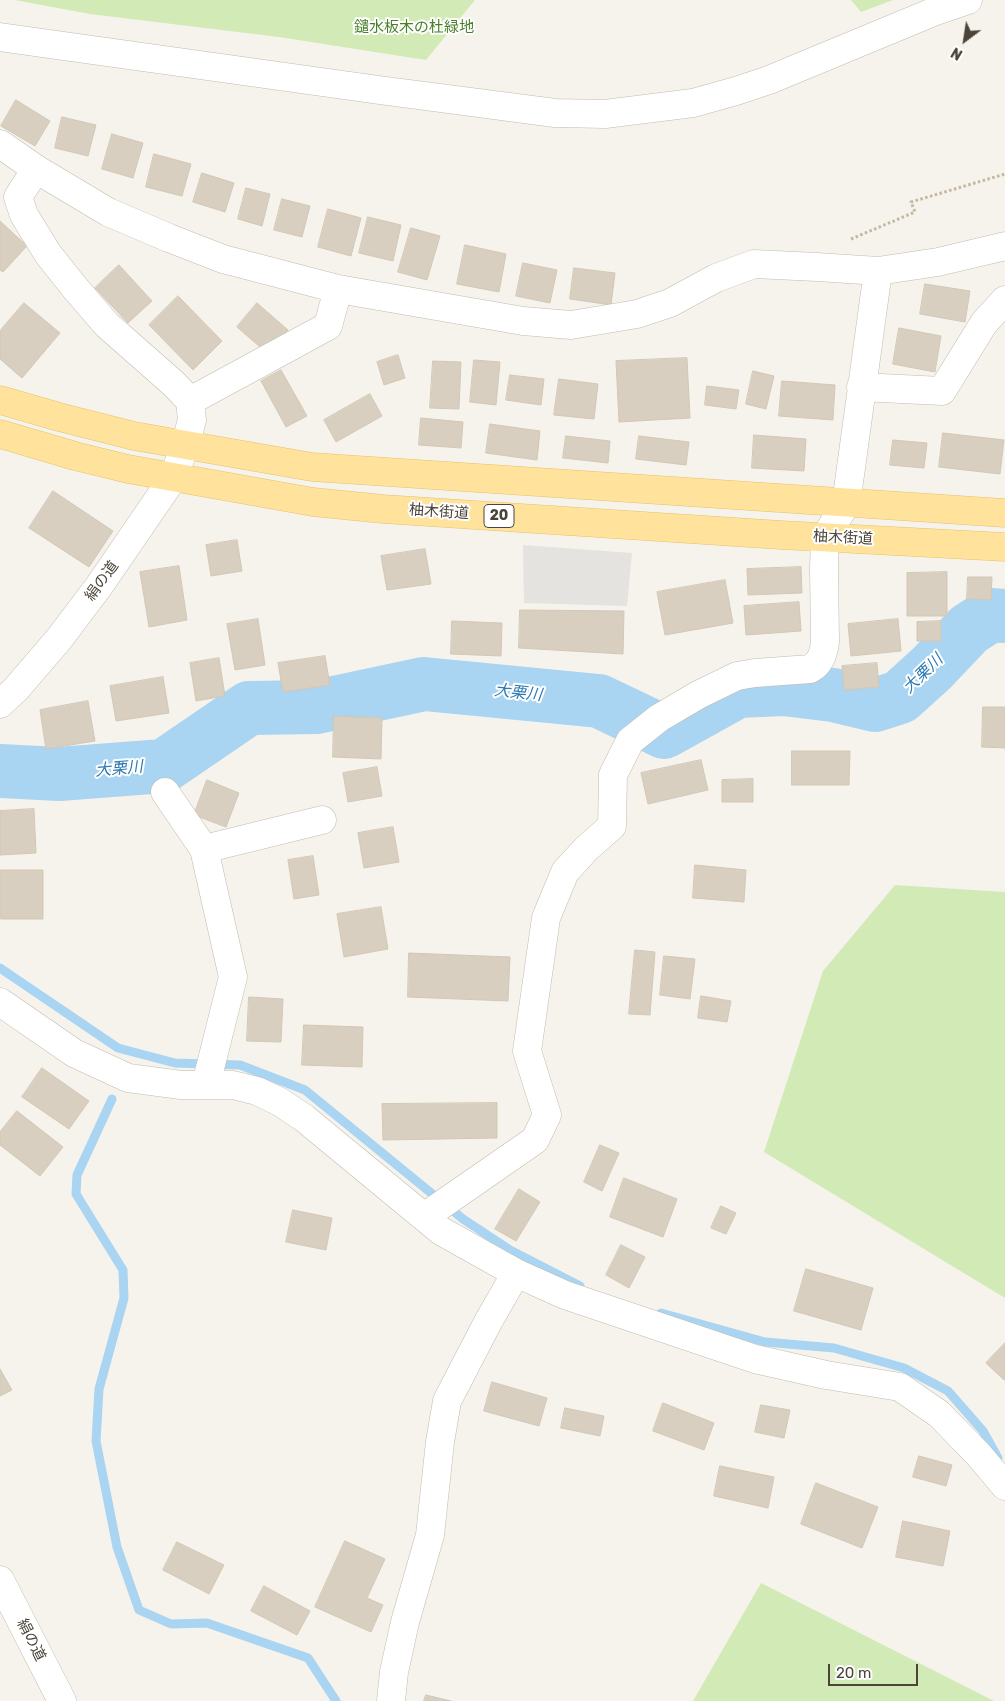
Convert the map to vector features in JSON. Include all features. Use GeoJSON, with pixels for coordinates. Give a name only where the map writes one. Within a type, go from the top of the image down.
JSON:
{"type":"FeatureCollection","features":[{"type":"Feature","properties":{"kind":"main road"},"geometry":{"type":"LineString","coordinates":[[0,400],[134,436],[312,468],[1005,513]]}},
{"type":"Feature","properties":{"kind":"main road","name":"柚木街道"},"geometry":{"type":"LineString","coordinates":[[0,434],[75,456],[173,478],[313,502],[374,508],[1005,547]]}},
{"type":"Feature","properties":{"kind":"street"},"geometry":{"type":"LineString","coordinates":[[0,37],[555,113],[605,114],[693,103],[736,91],[769,80],[933,12],[968,0]]}},
{"type":"Feature","properties":{"kind":"street"},"geometry":{"type":"LineString","coordinates":[[0,144],[36,169],[108,212],[223,259],[338,289],[523,322],[571,325],[637,314],[670,303],[716,278],[754,264],[878,272],[938,262],[1005,246]]}},
{"type":"Feature","properties":{"kind":"street"},"geometry":{"type":"LineString","coordinates":[[36,169],[18,196],[24,215],[48,254],[107,325],[174,384],[190,401],[328,326],[338,289]]}},
{"type":"Feature","properties":{"kind":"street"},"geometry":{"type":"LineString","coordinates":[[426,1216],[535,1140],[547,1116],[527,1050],[546,918],[565,872],[586,849],[612,826],[613,775],[630,740],[659,718],[698,695],[737,676],[810,669],[816,666],[824,651],[825,537],[846,504],[878,272]]}},
{"type":"Feature","properties":{"kind":"street"},"geometry":{"type":"LineString","coordinates":[[861,387],[942,390],[984,323],[1005,300]]}},
{"type":"Feature","properties":{"kind":"street","name":"絹の道"},"geometry":{"type":"LineString","coordinates":[[0,704],[16,689],[59,639],[99,586],[173,478],[186,446],[192,420],[190,401]]}},
{"type":"Feature","properties":{"kind":"street"},"geometry":{"type":"LineString","coordinates":[[165,792],[204,849],[233,977],[206,1083]]}},
{"type":"Feature","properties":{"kind":"street"},"geometry":{"type":"LineString","coordinates":[[204,849],[322,820]]}},
{"type":"Feature","properties":{"kind":"street"},"geometry":{"type":"LineString","coordinates":[[0,1002],[74,1053],[128,1078],[181,1084],[233,1085],[257,1091],[280,1102],[304,1118],[426,1216],[441,1231],[516,1273],[565,1295],[755,1359],[826,1376],[900,1387],[939,1414],[978,1454],[1005,1486]]}},
{"type":"Feature","properties":{"kind":"street"},"geometry":{"type":"LineString","coordinates":[[391,1701],[394,1672],[405,1622],[430,1535],[440,1442],[447,1401],[516,1273]]}},
{"type":"Feature","properties":{"kind":"street","name":"絹の道"},"geometry":{"type":"LineString","coordinates":[[0,1580],[62,1701]]}},
{"type":"Feature","properties":{"kind":"path"},"geometry":{"type":"LineString","coordinates":[[853,244],[851,239],[915,212],[911,202],[1005,174]]}},
{"type":"Feature","properties":{"kind":"green space","name":"鑓水板木の杜緑地"},"geometry":{"type":"Polygon","coordinates":[[[15,0],[475,0],[426,60],[279,37],[90,14],[15,0]]]}},
{"type":"Feature","properties":{"kind":"green space"},"geometry":{"type":"Polygon","coordinates":[[[851,0],[893,0],[861,12],[851,0]]]}},
{"type":"Feature","properties":{"kind":"green space"},"geometry":{"type":"Polygon","coordinates":[[[895,885],[1005,892],[1005,1298],[764,1152],[823,971],[895,885]]]}},
{"type":"Feature","properties":{"kind":"green space"},"geometry":{"type":"Polygon","coordinates":[[[761,1583],[994,1701],[693,1701],[761,1583]]]}},
{"type":"Feature","properties":{"kind":"shaded area"},"geometry":{"type":"Polygon","coordinates":[[[523,545],[632,553],[627,606],[524,603],[523,545]]]}},
{"type":"Feature","properties":{"kind":"building"},"geometry":{"type":"Polygon","coordinates":[[[16,100],[50,121],[35,146],[1,126],[16,100]]]}},
{"type":"Feature","properties":{"kind":"building"},"geometry":{"type":"Polygon","coordinates":[[[62,117],[96,125],[88,156],[55,148],[62,117]]]}},
{"type":"Feature","properties":{"kind":"building"},"geometry":{"type":"Polygon","coordinates":[[[112,134],[143,143],[133,178],[102,169],[112,134]]]}},
{"type":"Feature","properties":{"kind":"building"},"geometry":{"type":"Polygon","coordinates":[[[154,154],[191,164],[182,196],[146,187],[154,154]]]}},
{"type":"Feature","properties":{"kind":"building"},"geometry":{"type":"Polygon","coordinates":[[[202,173],[234,183],[225,212],[193,202],[202,173]]]}},
{"type":"Feature","properties":{"kind":"building"},"geometry":{"type":"Polygon","coordinates":[[[246,188],[270,194],[262,226],[238,219],[246,188]]]}},
{"type":"Feature","properties":{"kind":"building"},"geometry":{"type":"Polygon","coordinates":[[[282,199],[310,206],[302,237],[274,230],[282,199]]]}},
{"type":"Feature","properties":{"kind":"building"},"geometry":{"type":"Polygon","coordinates":[[[328,209],[361,218],[351,256],[318,247],[328,209]]]}},
{"type":"Feature","properties":{"kind":"building"},"geometry":{"type":"Polygon","coordinates":[[[368,217],[401,225],[393,261],[359,253],[368,217]]]}},
{"type":"Feature","properties":{"kind":"building"},"geometry":{"type":"Polygon","coordinates":[[[0,221],[27,246],[3,272],[0,270],[0,221]]]}},
{"type":"Feature","properties":{"kind":"building"},"geometry":{"type":"Polygon","coordinates":[[[411,228],[440,236],[427,280],[398,272],[411,228]]]}},
{"type":"Feature","properties":{"kind":"building"},"geometry":{"type":"Polygon","coordinates":[[[465,245],[506,254],[499,292],[457,284],[465,245]]]}},
{"type":"Feature","properties":{"kind":"building"},"geometry":{"type":"Polygon","coordinates":[[[523,263],[557,270],[550,303],[516,296],[523,263]]]}},
{"type":"Feature","properties":{"kind":"building"},"geometry":{"type":"Polygon","coordinates":[[[119,265],[152,301],[128,323],[95,288],[119,265]]]}},
{"type":"Feature","properties":{"kind":"building"},"geometry":{"type":"Polygon","coordinates":[[[574,268],[615,273],[611,305],[570,299],[574,268]]]}},
{"type":"Feature","properties":{"kind":"building"},"geometry":{"type":"Polygon","coordinates":[[[925,284],[970,291],[965,322],[920,314],[925,284]]]}},
{"type":"Feature","properties":{"kind":"building"},"geometry":{"type":"Polygon","coordinates":[[[178,296],[222,341],[193,370],[149,325],[178,296]]]}},
{"type":"Feature","properties":{"kind":"building"},"geometry":{"type":"Polygon","coordinates":[[[24,303],[60,333],[22,378],[0,359],[0,331],[24,303]]]}},
{"type":"Feature","properties":{"kind":"building"},"geometry":{"type":"Polygon","coordinates":[[[257,303],[288,330],[267,353],[237,327],[257,303]]]}},
{"type":"Feature","properties":{"kind":"building"},"geometry":{"type":"Polygon","coordinates":[[[899,328],[941,336],[935,372],[893,364],[899,328]]]}},
{"type":"Feature","properties":{"kind":"building"},"geometry":{"type":"Polygon","coordinates":[[[398,355],[405,378],[384,385],[377,362],[398,355]]]}},
{"type":"Feature","properties":{"kind":"building"},"geometry":{"type":"Polygon","coordinates":[[[687,358],[690,418],[619,422],[616,361],[687,358]]]}},
{"type":"Feature","properties":{"kind":"building"},"geometry":{"type":"Polygon","coordinates":[[[474,360],[500,362],[496,405],[470,402],[474,360]]]}},
{"type":"Feature","properties":{"kind":"building"},"geometry":{"type":"Polygon","coordinates":[[[433,361],[461,362],[459,409],[430,408],[433,361]]]}},
{"type":"Feature","properties":{"kind":"building"},"geometry":{"type":"Polygon","coordinates":[[[281,370],[307,416],[286,427],[261,381],[281,370]]]}},
{"type":"Feature","properties":{"kind":"building"},"geometry":{"type":"Polygon","coordinates":[[[753,371],[774,376],[766,409],[746,404],[753,371]]]}},
{"type":"Feature","properties":{"kind":"building"},"geometry":{"type":"Polygon","coordinates":[[[510,375],[544,379],[541,405],[506,400],[510,375]]]}},
{"type":"Feature","properties":{"kind":"building"},"geometry":{"type":"Polygon","coordinates":[[[559,379],[598,384],[594,419],[554,415],[559,379]]]}},
{"type":"Feature","properties":{"kind":"building"},"geometry":{"type":"Polygon","coordinates":[[[782,381],[835,385],[833,420],[779,416],[782,381]]]}},
{"type":"Feature","properties":{"kind":"building"},"geometry":{"type":"Polygon","coordinates":[[[707,386],[739,390],[736,409],[705,405],[707,386]]]}},
{"type":"Feature","properties":{"kind":"building"},"geometry":{"type":"Polygon","coordinates":[[[370,394],[382,416],[336,442],[324,420],[370,394]]]}},
{"type":"Feature","properties":{"kind":"building"},"geometry":{"type":"Polygon","coordinates":[[[421,418],[463,422],[461,448],[419,445],[421,418]]]}},
{"type":"Feature","properties":{"kind":"building"},"geometry":{"type":"Polygon","coordinates":[[[490,424],[540,431],[537,460],[486,453],[490,424]]]}},
{"type":"Feature","properties":{"kind":"building"},"geometry":{"type":"Polygon","coordinates":[[[943,433],[1004,440],[1000,474],[939,467],[943,433]]]}},
{"type":"Feature","properties":{"kind":"building"},"geometry":{"type":"Polygon","coordinates":[[[754,435],[806,439],[804,471],[752,468],[754,435]]]}},
{"type":"Feature","properties":{"kind":"building"},"geometry":{"type":"Polygon","coordinates":[[[566,436],[610,441],[608,463],[563,458],[566,436]]]}},
{"type":"Feature","properties":{"kind":"building"},"geometry":{"type":"Polygon","coordinates":[[[639,436],[689,442],[686,465],[636,459],[639,436]]]}},
{"type":"Feature","properties":{"kind":"building"},"geometry":{"type":"Polygon","coordinates":[[[893,440],[927,443],[924,468],[890,465],[893,440]]]}},
{"type":"Feature","properties":{"kind":"building"},"geometry":{"type":"Polygon","coordinates":[[[53,491],[113,531],[89,567],[29,528],[53,491]]]}},
{"type":"Feature","properties":{"kind":"building"},"geometry":{"type":"Polygon","coordinates":[[[237,540],[242,571],[211,576],[206,545],[237,540]]]}},
{"type":"Feature","properties":{"kind":"building"},"geometry":{"type":"Polygon","coordinates":[[[425,549],[431,584],[387,590],[381,556],[425,549]]]}},
{"type":"Feature","properties":{"kind":"building"},"geometry":{"type":"Polygon","coordinates":[[[179,566],[187,620],[149,627],[140,572],[179,566]]]}},
{"type":"Feature","properties":{"kind":"building"},"geometry":{"type":"Polygon","coordinates":[[[801,567],[802,593],[748,595],[747,569],[801,567]]]}},
{"type":"Feature","properties":{"kind":"building"},"geometry":{"type":"Polygon","coordinates":[[[947,572],[947,616],[907,616],[907,573],[947,572]]]}},
{"type":"Feature","properties":{"kind":"building"},"geometry":{"type":"Polygon","coordinates":[[[968,577],[992,577],[991,600],[967,599],[968,577]]]}},
{"type":"Feature","properties":{"kind":"building"},"geometry":{"type":"Polygon","coordinates":[[[725,580],[733,623],[665,635],[657,592],[725,580]]]}},
{"type":"Feature","properties":{"kind":"building"},"geometry":{"type":"Polygon","coordinates":[[[799,602],[801,631],[746,635],[744,606],[799,602]]]}},
{"type":"Feature","properties":{"kind":"building"},"geometry":{"type":"Polygon","coordinates":[[[520,610],[624,611],[623,654],[519,648],[520,610]]]}},
{"type":"Feature","properties":{"kind":"building"},"geometry":{"type":"Polygon","coordinates":[[[258,619],[265,665],[235,670],[227,624],[258,619]]]}},
{"type":"Feature","properties":{"kind":"building"},"geometry":{"type":"Polygon","coordinates":[[[898,619],[901,651],[851,656],[848,624],[898,619]]]}},
{"type":"Feature","properties":{"kind":"building"},"geometry":{"type":"Polygon","coordinates":[[[452,621],[502,623],[501,656],[451,654],[452,621]]]}},
{"type":"Feature","properties":{"kind":"building"},"geometry":{"type":"Polygon","coordinates":[[[941,621],[941,641],[917,641],[917,622],[941,621]]]}},
{"type":"Feature","properties":{"kind":"building"},"geometry":{"type":"Polygon","coordinates":[[[325,656],[330,685],[283,692],[278,663],[325,656]]]}},
{"type":"Feature","properties":{"kind":"building"},"geometry":{"type":"Polygon","coordinates":[[[219,658],[225,696],[196,701],[190,663],[219,658]]]}},
{"type":"Feature","properties":{"kind":"building"},"geometry":{"type":"Polygon","coordinates":[[[877,663],[879,687],[844,690],[842,666],[877,663]]]}},
{"type":"Feature","properties":{"kind":"building"},"geometry":{"type":"Polygon","coordinates":[[[163,677],[169,713],[116,721],[110,686],[163,677]]]}},
{"type":"Feature","properties":{"kind":"building"},"geometry":{"type":"Polygon","coordinates":[[[88,701],[95,741],[46,749],[40,710],[88,701]]]}},
{"type":"Feature","properties":{"kind":"building"},"geometry":{"type":"Polygon","coordinates":[[[983,707],[1005,707],[1005,748],[982,747],[983,707]]]}},
{"type":"Feature","properties":{"kind":"building"},"geometry":{"type":"Polygon","coordinates":[[[334,716],[382,718],[381,759],[333,757],[334,716]]]}},
{"type":"Feature","properties":{"kind":"building"},"geometry":{"type":"Polygon","coordinates":[[[792,751],[850,751],[849,785],[792,785],[792,751]]]}},
{"type":"Feature","properties":{"kind":"building"},"geometry":{"type":"Polygon","coordinates":[[[701,760],[708,790],[648,804],[641,773],[701,760]]]}},
{"type":"Feature","properties":{"kind":"building"},"geometry":{"type":"Polygon","coordinates":[[[377,767],[382,796],[348,802],[343,773],[377,767]]]}},
{"type":"Feature","properties":{"kind":"building"},"geometry":{"type":"Polygon","coordinates":[[[753,779],[753,802],[722,802],[722,780],[753,779]]]}},
{"type":"Feature","properties":{"kind":"building"},"geometry":{"type":"Polygon","coordinates":[[[207,780],[239,793],[226,827],[194,815],[207,780]]]}},
{"type":"Feature","properties":{"kind":"building"},"geometry":{"type":"Polygon","coordinates":[[[34,809],[36,853],[0,855],[0,811],[34,809]]]}},
{"type":"Feature","properties":{"kind":"building"},"geometry":{"type":"Polygon","coordinates":[[[393,827],[399,862],[364,868],[358,833],[393,827]]]}},
{"type":"Feature","properties":{"kind":"building"},"geometry":{"type":"Polygon","coordinates":[[[313,856],[319,895],[294,899],[288,860],[313,856]]]}},
{"type":"Feature","properties":{"kind":"building"},"geometry":{"type":"Polygon","coordinates":[[[695,865],[746,870],[744,902],[693,898],[695,865]]]}},
{"type":"Feature","properties":{"kind":"building"},"geometry":{"type":"Polygon","coordinates":[[[1,870],[43,870],[43,919],[1,919],[1,870]]]}},
{"type":"Feature","properties":{"kind":"building"},"geometry":{"type":"Polygon","coordinates":[[[381,907],[388,949],[344,957],[337,914],[381,907]]]}},
{"type":"Feature","properties":{"kind":"building"},"geometry":{"type":"Polygon","coordinates":[[[635,950],[655,952],[650,1015],[629,1014],[635,950]]]}},
{"type":"Feature","properties":{"kind":"building"},"geometry":{"type":"Polygon","coordinates":[[[409,953],[510,957],[508,1001],[408,997],[409,953]]]}},
{"type":"Feature","properties":{"kind":"building"},"geometry":{"type":"Polygon","coordinates":[[[664,956],[695,959],[690,999],[660,995],[664,956]]]}},
{"type":"Feature","properties":{"kind":"building"},"geometry":{"type":"Polygon","coordinates":[[[701,996],[731,1001],[727,1022],[698,1018],[701,996]]]}},
{"type":"Feature","properties":{"kind":"building"},"geometry":{"type":"Polygon","coordinates":[[[249,997],[283,999],[281,1042],[247,1041],[249,997]]]}},
{"type":"Feature","properties":{"kind":"building"},"geometry":{"type":"Polygon","coordinates":[[[304,1025],[363,1027],[362,1067],[302,1065],[304,1025]]]}},
{"type":"Feature","properties":{"kind":"building"},"geometry":{"type":"Polygon","coordinates":[[[42,1068],[89,1101],[69,1129],[22,1097],[42,1068]]]}},
{"type":"Feature","properties":{"kind":"building"},"geometry":{"type":"Polygon","coordinates":[[[497,1103],[497,1138],[383,1140],[382,1104],[497,1103]]]}},
{"type":"Feature","properties":{"kind":"building"},"geometry":{"type":"Polygon","coordinates":[[[17,1111],[63,1147],[40,1176],[0,1145],[0,1132],[17,1111]]]}},
{"type":"Feature","properties":{"kind":"building"},"geometry":{"type":"Polygon","coordinates":[[[600,1145],[619,1153],[602,1191],[584,1182],[600,1145]]]}},
{"type":"Feature","properties":{"kind":"building"},"geometry":{"type":"Polygon","coordinates":[[[624,1178],[677,1199],[663,1237],[610,1217],[624,1178]]]}},
{"type":"Feature","properties":{"kind":"building"},"geometry":{"type":"Polygon","coordinates":[[[519,1189],[540,1202],[516,1241],[495,1229],[519,1189]]]}},
{"type":"Feature","properties":{"kind":"building"},"geometry":{"type":"Polygon","coordinates":[[[721,1206],[736,1213],[726,1234],[711,1228],[721,1206]]]}},
{"type":"Feature","properties":{"kind":"building"},"geometry":{"type":"Polygon","coordinates":[[[293,1210],[332,1218],[326,1250],[286,1242],[293,1210]]]}},
{"type":"Feature","properties":{"kind":"building"},"geometry":{"type":"Polygon","coordinates":[[[621,1245],[645,1257],[629,1288],[606,1275],[621,1245]]]}},
{"type":"Feature","properties":{"kind":"building"},"geometry":{"type":"Polygon","coordinates":[[[806,1269],[873,1288],[861,1330],[794,1311],[806,1269]]]}},
{"type":"Feature","properties":{"kind":"building"},"geometry":{"type":"Polygon","coordinates":[[[1005,1343],[1005,1379],[1004,1380],[986,1363],[1005,1343]]]}},
{"type":"Feature","properties":{"kind":"building"},"geometry":{"type":"Polygon","coordinates":[[[0,1369],[12,1390],[0,1396],[0,1369]]]}},
{"type":"Feature","properties":{"kind":"building"},"geometry":{"type":"Polygon","coordinates":[[[492,1382],[547,1398],[539,1426],[484,1411],[492,1382]]]}},
{"type":"Feature","properties":{"kind":"building"},"geometry":{"type":"Polygon","coordinates":[[[663,1403],[714,1423],[704,1450],[653,1431],[663,1403]]]}},
{"type":"Feature","properties":{"kind":"building"},"geometry":{"type":"Polygon","coordinates":[[[761,1405],[790,1410],[784,1438],[755,1432],[761,1405]]]}},
{"type":"Feature","properties":{"kind":"building"},"geometry":{"type":"Polygon","coordinates":[[[565,1408],[604,1416],[600,1436],[561,1428],[565,1408]]]}},
{"type":"Feature","properties":{"kind":"building"},"geometry":{"type":"Polygon","coordinates":[[[919,1456],[952,1465],[946,1486],[913,1477],[919,1456]]]}},
{"type":"Feature","properties":{"kind":"building"},"geometry":{"type":"Polygon","coordinates":[[[720,1466],[774,1477],[768,1508],[714,1496],[720,1466]]]}},
{"type":"Feature","properties":{"kind":"building"},"geometry":{"type":"Polygon","coordinates":[[[816,1483],[878,1507],[862,1548],[801,1524],[816,1483]]]}},
{"type":"Feature","properties":{"kind":"building"},"geometry":{"type":"Polygon","coordinates":[[[903,1521],[950,1531],[943,1566],[896,1557],[903,1521]]]}},
{"type":"Feature","properties":{"kind":"building"},"geometry":{"type":"Polygon","coordinates":[[[345,1541],[385,1559],[367,1598],[383,1605],[371,1632],[315,1607],[345,1541]]]}},
{"type":"Feature","properties":{"kind":"building"},"geometry":{"type":"Polygon","coordinates":[[[177,1542],[224,1565],[209,1594],[163,1570],[177,1542]]]}},
{"type":"Feature","properties":{"kind":"building"},"geometry":{"type":"Polygon","coordinates":[[[264,1586],[310,1611],[297,1635],[251,1611],[264,1586]]]}},
{"type":"Feature","properties":{"kind":"building"},"geometry":{"type":"Polygon","coordinates":[[[426,1695],[451,1701],[424,1701],[426,1695]]]}},
{"type":"Feature","properties":{"kind":"waterway","name":"大栗川"},"geometry":{"type":"LineString","coordinates":[[0,771],[59,774],[164,766],[249,708],[316,707],[424,684],[599,701],[664,732],[738,691],[784,689],[833,695],[875,705],[900,697],[932,668],[969,629],[991,615],[1005,616]]}},
{"type":"Feature","properties":{"kind":"waterway"},"geometry":{"type":"LineString","coordinates":[[0,968],[118,1048],[175,1063],[240,1065],[305,1090],[463,1219],[510,1250],[580,1286]]}},
{"type":"Feature","properties":{"kind":"waterway"},"geometry":{"type":"LineString","coordinates":[[112,1099],[77,1175],[76,1194],[123,1270],[124,1298],[99,1389],[96,1441],[117,1547],[139,1610],[171,1624],[207,1623],[308,1658],[336,1701]]}},
{"type":"Feature","properties":{"kind":"waterway"},"geometry":{"type":"LineString","coordinates":[[661,1313],[765,1342],[834,1348],[904,1368],[948,1391],[983,1431],[998,1458]]}}]}
